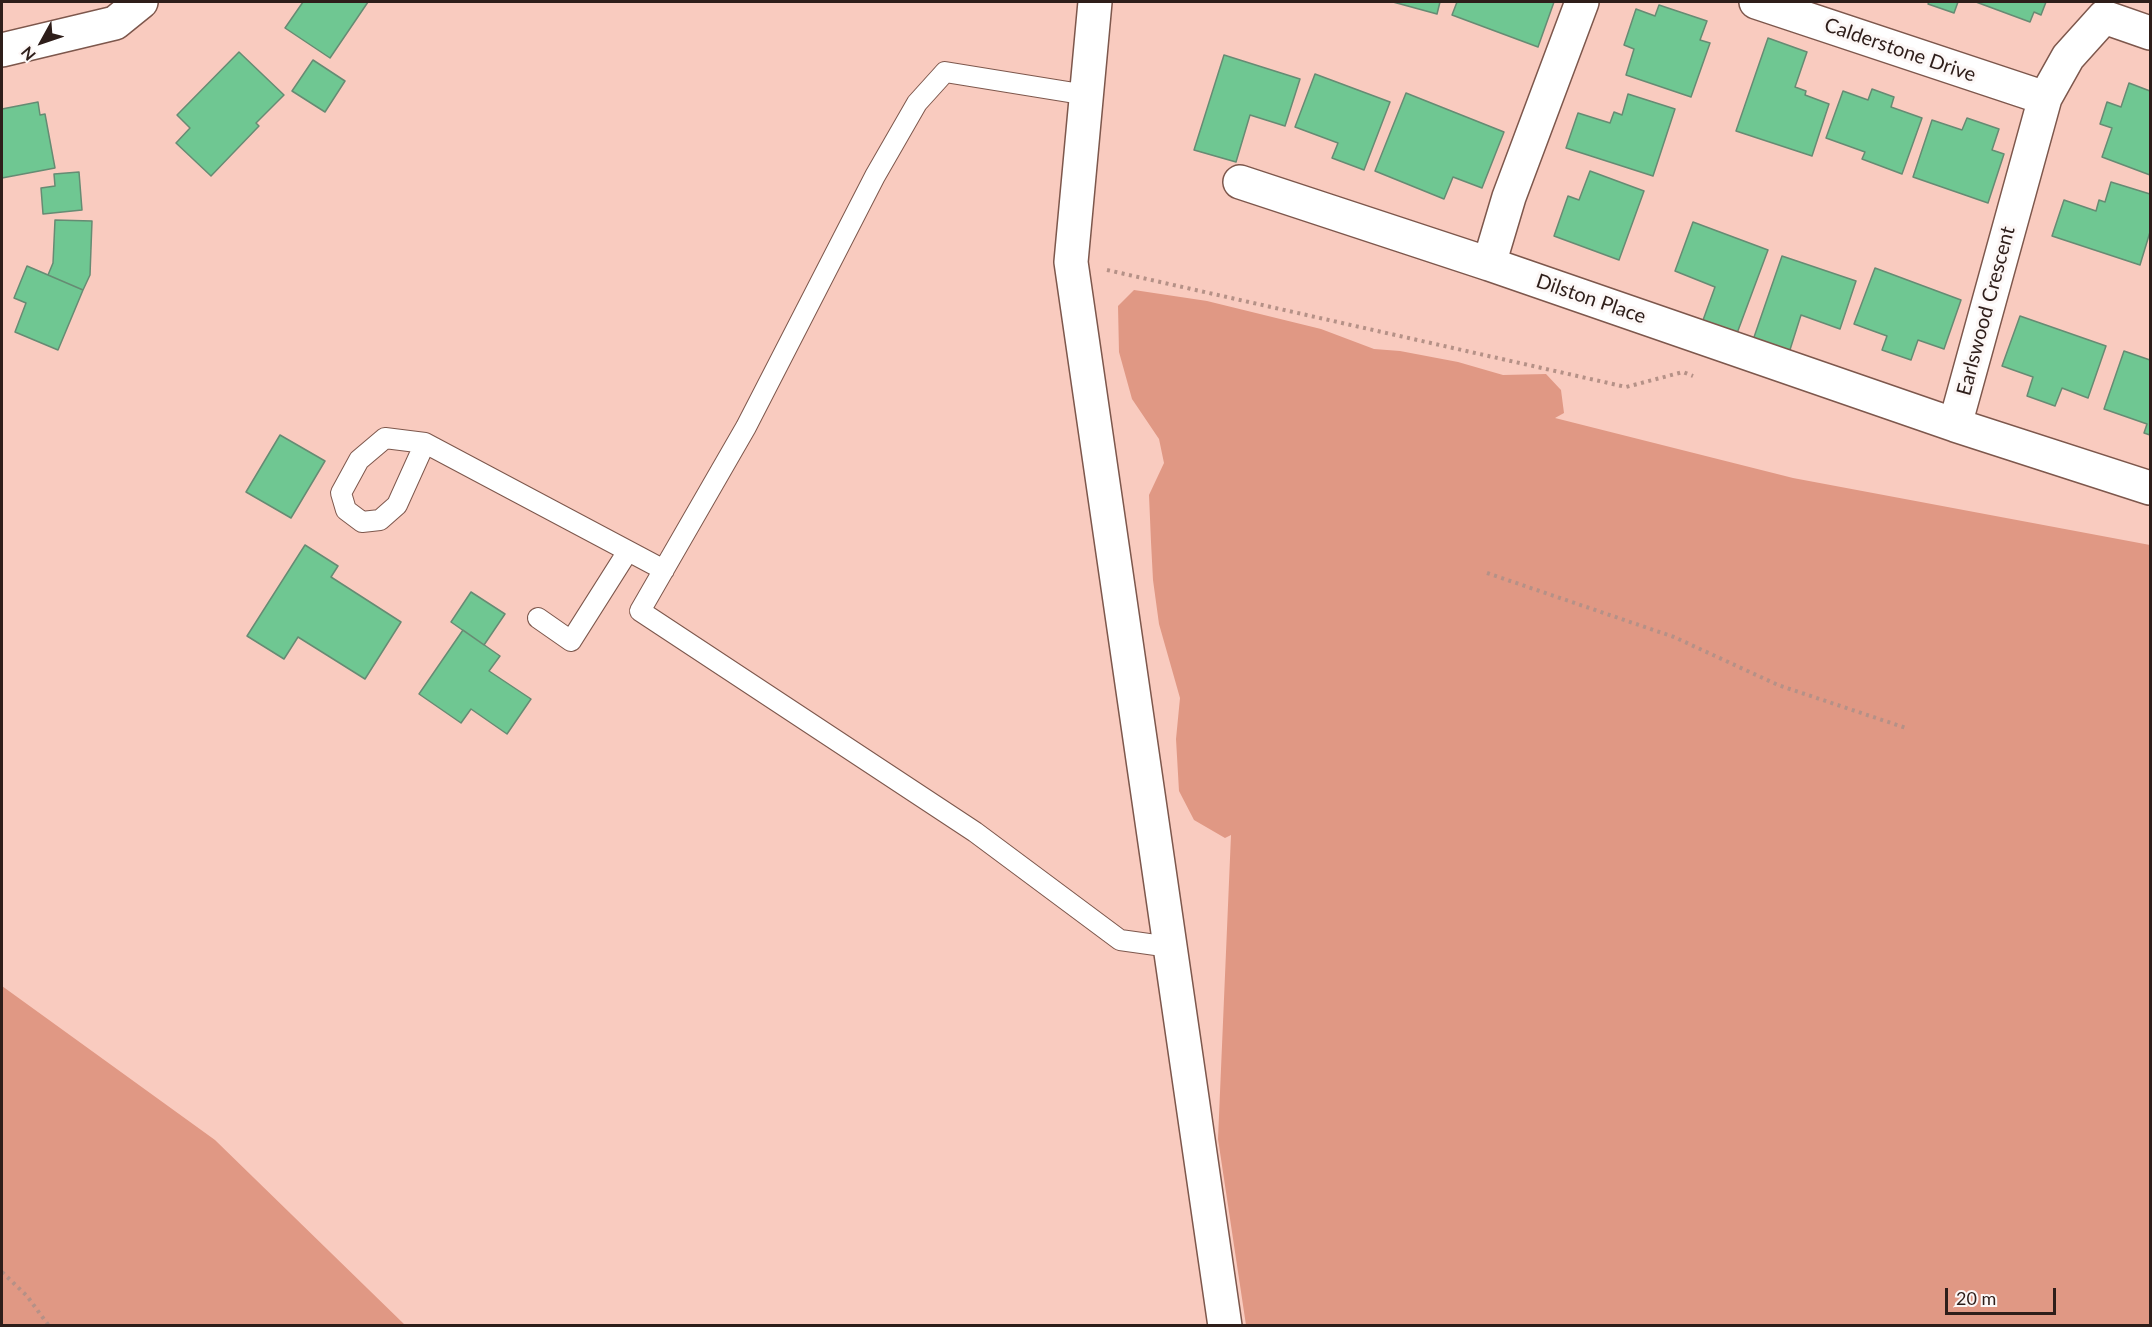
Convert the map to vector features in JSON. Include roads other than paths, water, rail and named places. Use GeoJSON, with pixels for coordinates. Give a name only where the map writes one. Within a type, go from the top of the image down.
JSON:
{"type":"FeatureCollection","features":[{"type":"Feature","properties":{"kind":"street"},"geometry":{"type":"LineString","coordinates":[[2,51],[115,23],[141,2]]}},
{"type":"Feature","properties":{"kind":"street"},"geometry":{"type":"LineString","coordinates":[[1095,2],[1071,262],[1225,1326]]}},
{"type":"Feature","properties":{"kind":"street"},"geometry":{"type":"LineString","coordinates":[[1489,264],[1509,197],[1582,2]]}},
{"type":"Feature","properties":{"kind":"street","name":"Calderstone Drive"},"geometry":{"type":"LineString","coordinates":[[1756,2],[2045,98]]}},
{"type":"Feature","properties":{"kind":"street"},"geometry":{"type":"LineString","coordinates":[[2103,9],[2151,33]]}},
{"type":"Feature","properties":{"kind":"street","name":"Earlswood Crescent"},"geometry":{"type":"LineString","coordinates":[[1955,425],[2045,98],[2068,57],[2103,9]]}},
{"type":"Feature","properties":{"kind":"street","name":"Dilston Place"},"geometry":{"type":"LineString","coordinates":[[1240,182],[1489,264],[1955,425]]}},
{"type":"Feature","properties":{"kind":"street"},"geometry":{"type":"LineString","coordinates":[[1955,425],[2151,488]]}},
{"type":"Feature","properties":{"kind":"lane"},"geometry":{"type":"LineString","coordinates":[[1088,94],[945,72],[917,103],[875,176],[746,427],[640,611],[975,832],[1120,940],[1170,947]]}},
{"type":"Feature","properties":{"kind":"lane"},"geometry":{"type":"LineString","coordinates":[[425,443],[397,505],[380,520],[362,522],[346,510],[341,493],[359,460],[384,438],[425,443],[664,570]]}},
{"type":"Feature","properties":{"kind":"lane"},"geometry":{"type":"LineString","coordinates":[[538,618],[571,641],[628,551]]}}]}
